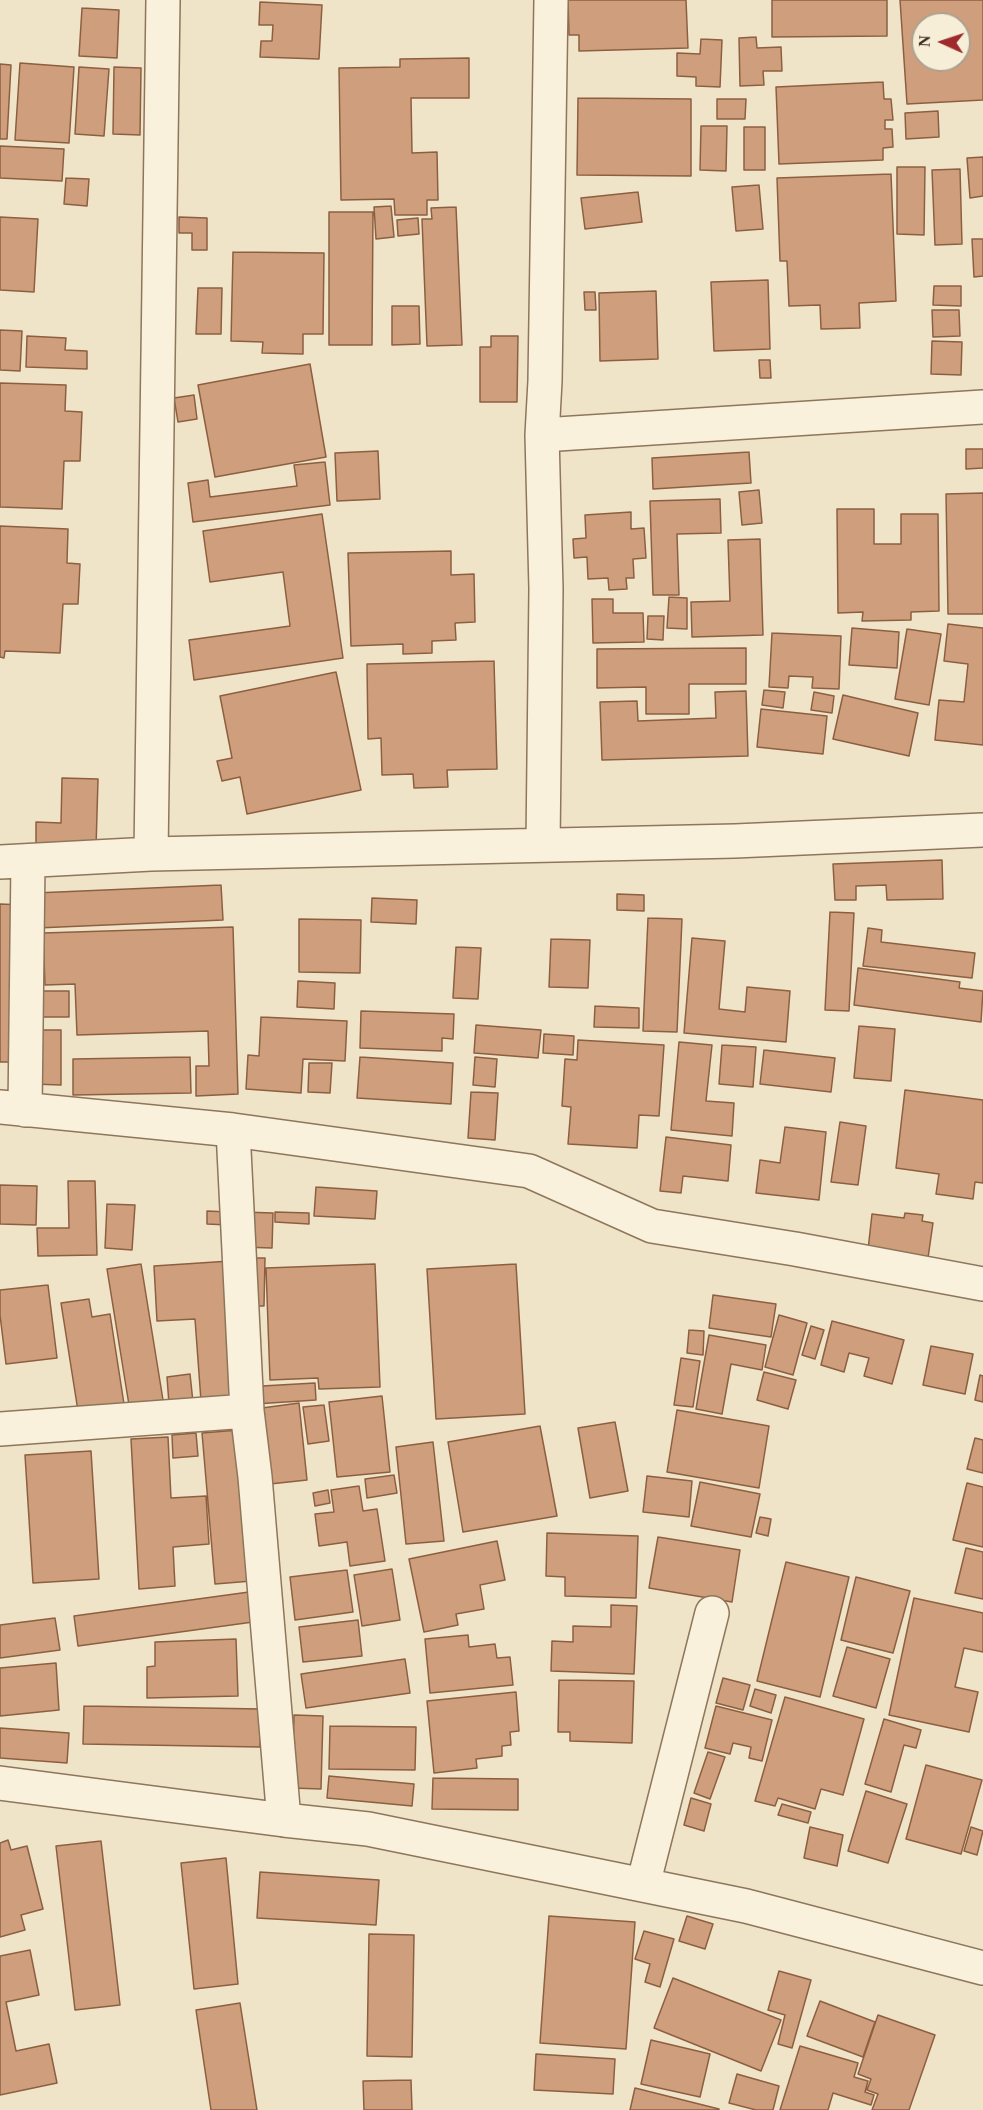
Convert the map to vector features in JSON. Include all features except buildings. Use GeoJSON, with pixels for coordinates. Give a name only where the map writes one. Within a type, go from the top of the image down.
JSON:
{"type":"FeatureCollection","features":[{"type":"Feature","properties":{"kind":"street"},"geometry":{"type":"LineString","coordinates":[[151,854],[163,0]]}},
{"type":"Feature","properties":{"kind":"street"},"geometry":{"type":"LineString","coordinates":[[543,844],[546,589],[542,435],[545,381],[551,0]]}},
{"type":"Feature","properties":{"kind":"street"},"geometry":{"type":"LineString","coordinates":[[542,435],[983,407]]}},
{"type":"Feature","properties":{"kind":"street"},"geometry":{"type":"LineString","coordinates":[[983,830],[735,841],[151,854],[14,862],[12,1109],[233,1130],[529,1171],[652,1226],[795,1249],[983,1284]]}},
{"type":"Feature","properties":{"kind":"street"},"geometry":{"type":"LineString","coordinates":[[233,1130],[247,1411],[255,1477],[284,1820]]}},
{"type":"Feature","properties":{"kind":"street"},"geometry":{"type":"LineString","coordinates":[[0,1429],[247,1411]]}},
{"type":"Feature","properties":{"kind":"street"},"geometry":{"type":"LineString","coordinates":[[643,1885],[712,1613]]}},
{"type":"Feature","properties":{"kind":"street"},"geometry":{"type":"LineString","coordinates":[[0,1783],[368,1829],[746,1906],[983,1968]]}}]}
